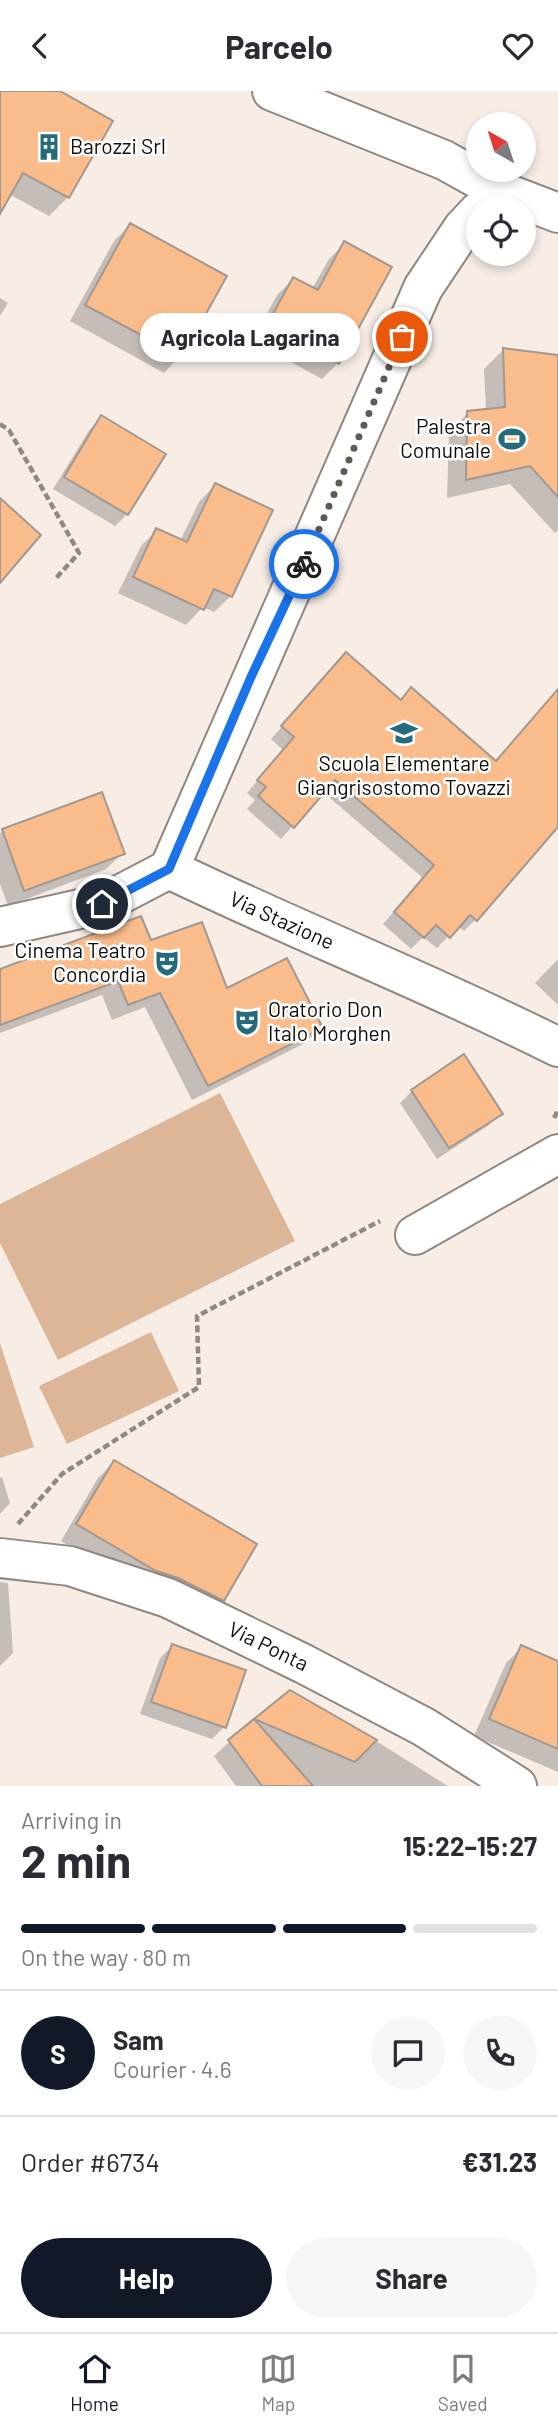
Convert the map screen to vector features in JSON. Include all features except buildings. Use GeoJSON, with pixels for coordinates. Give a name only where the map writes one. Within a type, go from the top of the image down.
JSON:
{"type":"FeatureCollection","features":[{"type":"Feature","properties":{"kind":"street"},"geometry":{"type":"LineString","coordinates":[[272,91],[444,160],[479,196]]}},
{"type":"Feature","properties":{"kind":"street"},"geometry":{"type":"LineString","coordinates":[[536,210],[558,213]]}},
{"type":"Feature","properties":{"kind":"street"},"geometry":{"type":"LineString","coordinates":[[0,927],[102,904],[169,869],[423,288],[466,225]]}},
{"type":"Feature","properties":{"kind":"street","name":"Via Stazione"},"geometry":{"type":"LineString","coordinates":[[169,869],[252,909],[481,1009],[558,1047]]}},
{"type":"Feature","properties":{"kind":"street"},"geometry":{"type":"LineString","coordinates":[[403,1225],[555,1138]]}},
{"type":"Feature","properties":{"kind":"street","name":"Via Ponta"},"geometry":{"type":"LineString","coordinates":[[7,1542],[167,1598],[304,1664],[424,1727],[517,1786]]}},
{"type":"Feature","properties":{"kind":"path"},"geometry":{"type":"LineString","coordinates":[[0,424],[9,430],[79,553],[56,578]]}},
{"type":"Feature","properties":{"kind":"path"},"geometry":{"type":"LineString","coordinates":[[555,1138],[558,1109]]}},
{"type":"Feature","properties":{"kind":"path"},"geometry":{"type":"LineString","coordinates":[[7,1542],[62,1474],[199,1387],[197,1317],[403,1225]]}},
{"type":"Feature","properties":{"kind":"shaded area"},"geometry":{"type":"Polygon","coordinates":[[[220,1093],[295,1241],[58,1360],[0,1243],[0,1204],[220,1093]]]}},
{"type":"Feature","properties":{"kind":"shaded area"},"geometry":{"type":"Polygon","coordinates":[[[151,1332],[179,1391],[67,1444],[39,1386],[151,1332]]]}},
{"type":"Feature","properties":{"kind":"shaded area"},"geometry":{"type":"Polygon","coordinates":[[[0,1343],[34,1447],[0,1458],[0,1343]]]}},
{"type":"Feature","properties":{"kind":"way so far"},"geometry":{"type":"LineString","coordinates":[[304,564],[402,337]]}},
{"type":"Feature","properties":{"kind":"place","name":"Barozzi Srl"},"geometry":{"type":"Point","coordinates":[49,147]}},
{"type":"Feature","properties":{"kind":"place","name":"Agricola Lagarina"},"geometry":{"type":"Point","coordinates":[402,337]}},
{"type":"Feature","properties":{"kind":"place","name":"Palestra Comunale"},"geometry":{"type":"Point","coordinates":[512,439]}},
{"type":"Feature","properties":{"kind":"place","name":"Scuola Elementare Giangrisostomo Tovazzi"},"geometry":{"type":"Point","coordinates":[404,733]}},
{"type":"Feature","properties":{"kind":"place","name":"Cinema Teatro Concordia"},"geometry":{"type":"Point","coordinates":[167,963]}},
{"type":"Feature","properties":{"kind":"place","name":"Oratorio Don Italo Morghen"},"geometry":{"type":"Point","coordinates":[247,1022]}},
{"type":"Feature","properties":{"kind":"route"},"geometry":{"type":"LineString","coordinates":[[102,904],[169,869],[251,677],[304,564]]}}]}
